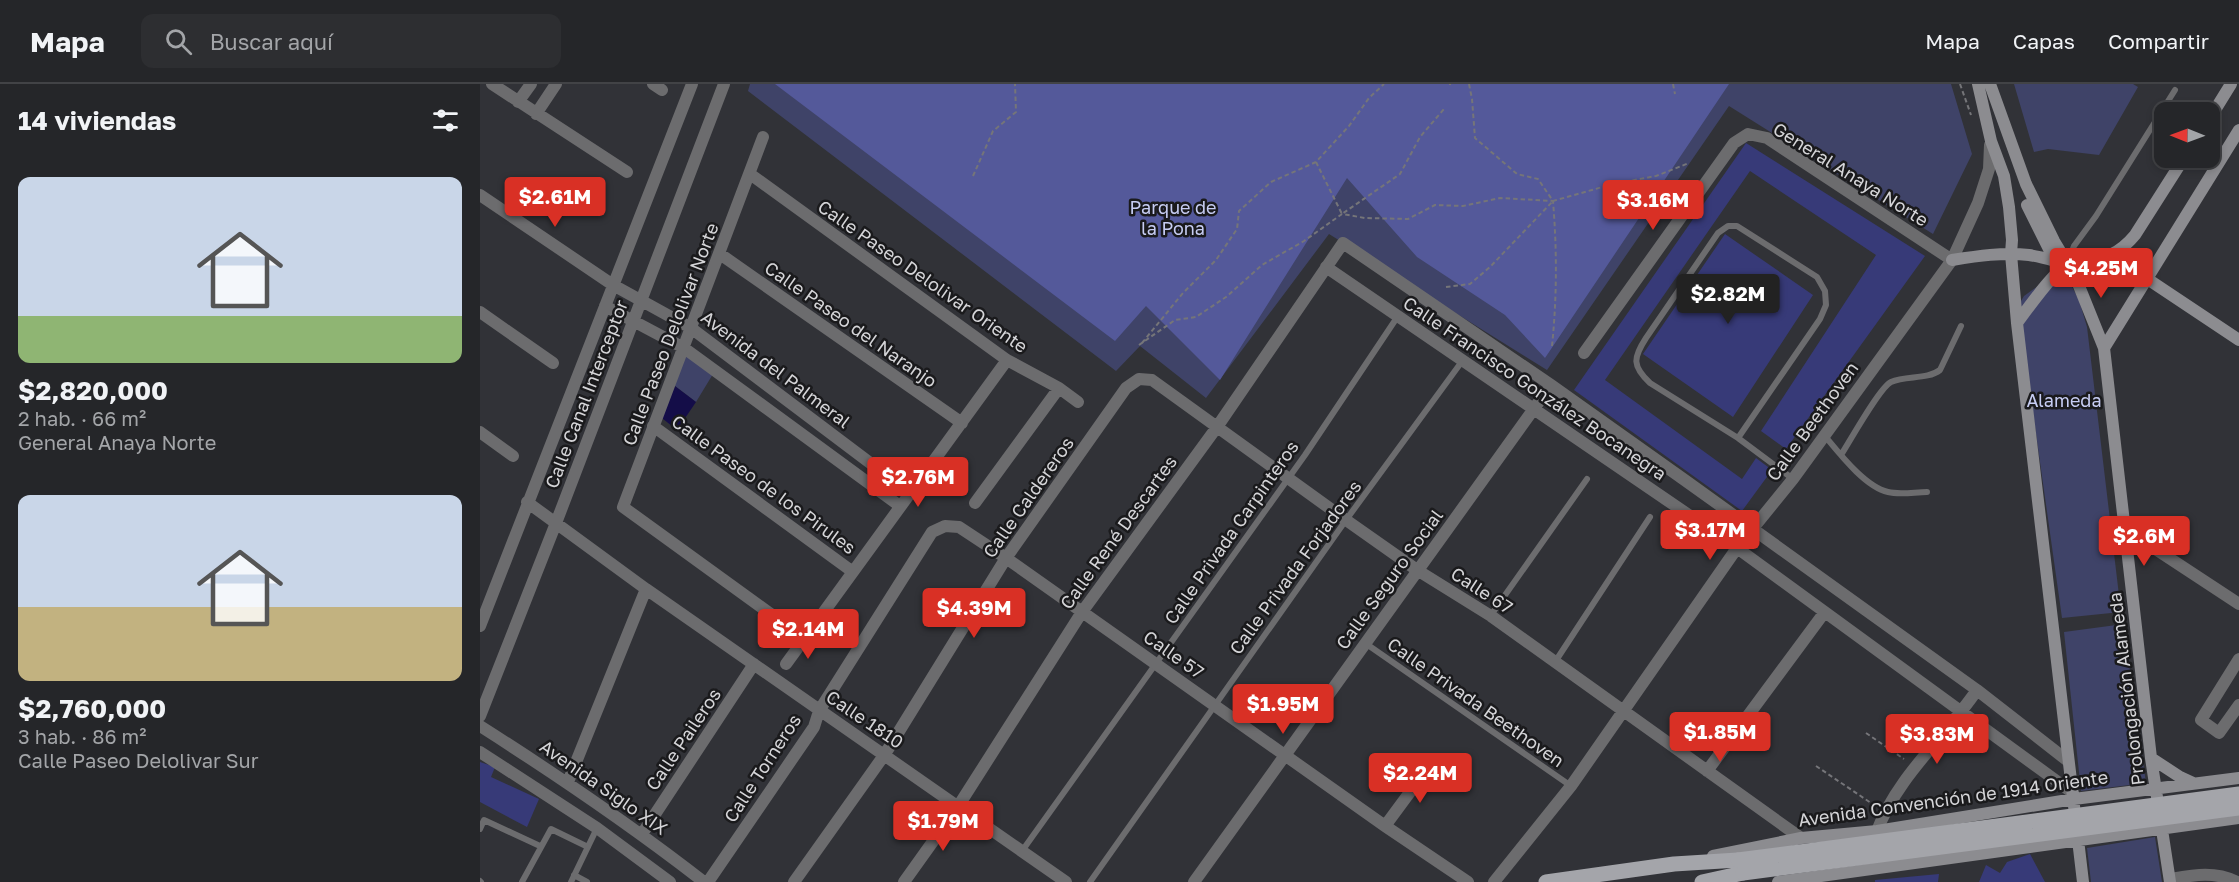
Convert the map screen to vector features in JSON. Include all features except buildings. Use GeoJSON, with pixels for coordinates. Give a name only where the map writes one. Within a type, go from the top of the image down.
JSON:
{"type":"FeatureCollection","features":[{"type":"Feature","properties":{"kind":"main road"},"geometry":{"type":"LineString","coordinates":[[1978,84],[1990,135],[2004,176],[2007,196],[2017,323],[2083,882]]}},
{"type":"Feature","properties":{"kind":"main road","name":"Prolongación Alameda"},"geometry":{"type":"LineString","coordinates":[[1990,84],[2026,184],[2082,291],[2104,348],[2151,758],[2170,880]]}},
{"type":"Feature","properties":{"kind":"main road"},"geometry":{"type":"LineString","coordinates":[[2220,102],[2231,84]]}},
{"type":"Feature","properties":{"kind":"main road"},"geometry":{"type":"LineString","coordinates":[[1982,97],[1992,114],[2010,165],[2036,226],[2049,249],[2059,260],[2067,264]]}},
{"type":"Feature","properties":{"kind":"main road"},"geometry":{"type":"LineString","coordinates":[[2104,348],[2239,130]]}},
{"type":"Feature","properties":{"kind":"main road"},"geometry":{"type":"LineString","coordinates":[[2017,323],[2058,271],[2067,264],[2099,260],[2121,249],[2135,235],[2178,168]]}},
{"type":"Feature","properties":{"kind":"main road"},"geometry":{"type":"LineString","coordinates":[[2121,249],[2146,278],[2239,340]]}},
{"type":"Feature","properties":{"kind":"main road"},"geometry":{"type":"LineString","coordinates":[[1952,260],[2011,254],[2033,256],[2067,264],[2101,267],[2146,278]]}},
{"type":"Feature","properties":{"kind":"main road"},"geometry":{"type":"LineString","coordinates":[[2151,758],[2194,784]]}},
{"type":"Feature","properties":{"kind":"main road","name":"Avenida Convención de 1914 Oriente"},"geometry":{"type":"LineString","coordinates":[[1546,882],[1674,864],[1801,838],[1877,831],[2073,796],[2156,789],[2239,778]]}},
{"type":"Feature","properties":{"kind":"main road"},"geometry":{"type":"LineString","coordinates":[[2222,780],[2218,802],[2236,815]]}},
{"type":"Feature","properties":{"kind":"main road","name":"Avenida Convención de 1914 Oriente"},"geometry":{"type":"LineString","coordinates":[[1702,882],[1741,866],[2239,794]]}},
{"type":"Feature","properties":{"kind":"main road"},"geometry":{"type":"LineString","coordinates":[[2008,849],[2013,846],[2017,832],[2014,814],[2009,809]]}},
{"type":"Feature","properties":{"kind":"main road"},"geometry":{"type":"LineString","coordinates":[[1778,882],[2236,815]]}},
{"type":"Feature","properties":{"kind":"main road","name":"Avenida Convención de 1914 Oriente"},"geometry":{"type":"LineString","coordinates":[[1674,864],[1741,866],[2236,815]]}},
{"type":"Feature","properties":{"kind":"street"},"geometry":{"type":"LineString","coordinates":[[492,84],[627,172]]}},
{"type":"Feature","properties":{"kind":"street"},"geometry":{"type":"LineString","coordinates":[[518,102],[531,84]]}},
{"type":"Feature","properties":{"kind":"street"},"geometry":{"type":"LineString","coordinates":[[536,114],[556,84]]}},
{"type":"Feature","properties":{"kind":"street","name":"Calle Canal Interceptor"},"geometry":{"type":"LineString","coordinates":[[480,627],[692,84]]}},
{"type":"Feature","properties":{"kind":"street","name":"Calle Canal Interceptor"},"geometry":{"type":"LineString","coordinates":[[480,716],[724,84]]}},
{"type":"Feature","properties":{"kind":"street","name":"General Anaya Norte"},"geometry":{"type":"LineString","coordinates":[[1584,353],[1734,143],[1748,135],[1767,138],[1952,260]]}},
{"type":"Feature","properties":{"kind":"street","name":"Calle Beethoven"},"geometry":{"type":"LineString","coordinates":[[1494,882],[1571,786],[1737,548],[1793,479],[1952,260],[1978,203],[1989,169],[1990,135]]}},
{"type":"Feature","properties":{"kind":"street","name":"Calle Paseo Delolivar Norte"},"geometry":{"type":"LineString","coordinates":[[764,137],[623,507],[804,638]]}},
{"type":"Feature","properties":{"kind":"street","name":"Calle Paseo Delolivar Oriente"},"geometry":{"type":"LineString","coordinates":[[750,174],[1007,360],[1059,388],[1078,402]]}},
{"type":"Feature","properties":{"kind":"street","name":"Avenida del Palmeral"},"geometry":{"type":"LineString","coordinates":[[480,195],[613,285],[691,328],[910,493]]}},
{"type":"Feature","properties":{"kind":"street","name":"Calle René Descartes"},"geometry":{"type":"LineString","coordinates":[[904,882],[959,806],[1082,612],[1217,427],[1343,243]]}},
{"type":"Feature","properties":{"kind":"street","name":"Calle Francisco González Bocanegra"},"geometry":{"type":"LineString","coordinates":[[1343,243],[1551,385],[1977,690],[2068,761]]}},
{"type":"Feature","properties":{"kind":"street","name":"Calle Paseo del Naranjo"},"geometry":{"type":"LineString","coordinates":[[720,254],[962,423]]}},
{"type":"Feature","properties":{"kind":"street","name":"Calle Francisco González Bocanegra"},"geometry":{"type":"LineString","coordinates":[[1326,267],[1737,548],[2073,796]]}},
{"type":"Feature","properties":{"kind":"street","name":"Avenida del Palmeral"},"geometry":{"type":"LineString","coordinates":[[605,306],[684,348],[900,506]]}},
{"type":"Feature","properties":{"kind":"street"},"geometry":{"type":"LineString","coordinates":[[480,312],[553,363]]}},
{"type":"Feature","properties":{"kind":"street"},"geometry":{"type":"LineString","coordinates":[[786,664],[1007,360]]}},
{"type":"Feature","properties":{"kind":"street","name":"Calle 67"},"geometry":{"type":"LineString","coordinates":[[1139,379],[1152,380],[1417,570],[1491,616],[1801,838]]}},
{"type":"Feature","properties":{"kind":"street","name":"Calle Caldereros"},"geometry":{"type":"LineString","coordinates":[[794,882],[885,754],[1006,558],[1126,387],[1139,379]]}},
{"type":"Feature","properties":{"kind":"street","name":"Calle Seguro Social"},"geometry":{"type":"LineString","coordinates":[[1194,882],[1551,385]]}},
{"type":"Feature","properties":{"kind":"street"},"geometry":{"type":"LineString","coordinates":[[975,504],[1059,388]]}},
{"type":"Feature","properties":{"kind":"street","name":"Calle Paseo de los Pirules"},"geometry":{"type":"LineString","coordinates":[[653,426],[853,572]]}},
{"type":"Feature","properties":{"kind":"street"},"geometry":{"type":"LineString","coordinates":[[480,432],[513,456]]}},
{"type":"Feature","properties":{"kind":"street","name":"Calle 1810"},"geometry":{"type":"LineString","coordinates":[[527,502],[819,711],[885,754],[1066,882]]}},
{"type":"Feature","properties":{"kind":"street","name":"Calle 57"},"geometry":{"type":"LineString","coordinates":[[945,526],[959,527],[1006,558],[1385,826],[1468,882]]}},
{"type":"Feature","properties":{"kind":"street","name":"Calle Torneros"},"geometry":{"type":"LineString","coordinates":[[706,882],[814,727],[819,711],[932,532],[945,526]]}},
{"type":"Feature","properties":{"kind":"street"},"geometry":{"type":"LineString","coordinates":[[2125,529],[2239,604]]}},
{"type":"Feature","properties":{"kind":"street"},"geometry":{"type":"LineString","coordinates":[[568,782],[646,589]]}},
{"type":"Feature","properties":{"kind":"street"},"geometry":{"type":"LineString","coordinates":[[1707,771],[1824,613]]}},
{"type":"Feature","properties":{"kind":"street"},"geometry":{"type":"LineString","coordinates":[[2239,659],[2201,720],[2220,733],[2239,705]]}},
{"type":"Feature","properties":{"kind":"street","name":"Calle Paileros"},"geometry":{"type":"LineString","coordinates":[[642,834],[754,664]]}},
{"type":"Feature","properties":{"kind":"street"},"geometry":{"type":"LineString","coordinates":[[1877,831],[1884,812],[1916,767],[1962,712],[1977,690]]}},
{"type":"Feature","properties":{"kind":"street","name":"Avenida Siglo XIX"},"geometry":{"type":"LineString","coordinates":[[480,726],[568,782],[706,882]]}},
{"type":"Feature","properties":{"kind":"street","name":"Avenida Siglo XIX"},"geometry":{"type":"LineString","coordinates":[[480,752],[597,828],[670,882]]}},
{"type":"Feature","properties":{"kind":"street"},"geometry":{"type":"LineString","coordinates":[[1385,826],[1430,765]]}},
{"type":"Feature","properties":{"kind":"street"},"geometry":{"type":"LineString","coordinates":[[2170,880],[2196,874],[2217,874],[2237,882]]}},
{"type":"Feature","properties":{"kind":"lane"},"geometry":{"type":"LineString","coordinates":[[2067,264],[2073,246],[2096,216],[2175,90]]}},
{"type":"Feature","properties":{"kind":"lane"},"geometry":{"type":"LineString","coordinates":[[1738,438],[1820,319],[1826,305],[1825,291],[1817,277],[1737,226],[1728,226],[1718,233],[1646,338],[1637,352],[1636,362],[1640,374],[1650,383],[1738,438],[1793,479]]}},
{"type":"Feature","properties":{"kind":"lane","name":"Calle Privada Carpinteros"},"geometry":{"type":"LineString","coordinates":[[1022,852],[1288,478],[1398,316]]}},
{"type":"Feature","properties":{"kind":"lane"},"geometry":{"type":"LineString","coordinates":[[1841,455],[1886,385],[1900,379],[1935,374],[1940,370],[1961,326]]}},
{"type":"Feature","properties":{"kind":"lane","name":"Calle Privada Forjadores"},"geometry":{"type":"LineString","coordinates":[[1090,882],[1346,520],[1463,360]]}},
{"type":"Feature","properties":{"kind":"lane"},"geometry":{"type":"LineString","coordinates":[[1824,434],[1841,455],[1871,484],[1890,493],[1927,492]]}},
{"type":"Feature","properties":{"kind":"lane"},"geometry":{"type":"LineString","coordinates":[[1491,616],[1587,479]]}},
{"type":"Feature","properties":{"kind":"lane"},"geometry":{"type":"LineString","coordinates":[[1554,662],[1650,517]]}},
{"type":"Feature","properties":{"kind":"lane","name":"Calle Privada Beethoven"},"geometry":{"type":"LineString","coordinates":[[1365,643],[1571,786]]}},
{"type":"Feature","properties":{"kind":"lane"},"geometry":{"type":"LineString","coordinates":[[480,829],[484,820],[540,846]]}},
{"type":"Feature","properties":{"kind":"lane"},"geometry":{"type":"LineString","coordinates":[[571,882],[597,828]]}},
{"type":"Feature","properties":{"kind":"lane"},"geometry":{"type":"LineString","coordinates":[[522,882],[551,829],[588,847]]}},
{"type":"Feature","properties":{"kind":"lane"},"geometry":{"type":"LineString","coordinates":[[574,875],[587,882]]}},
{"type":"Feature","properties":{"kind":"path"},"geometry":{"type":"LineString","coordinates":[[972,176],[993,131],[1016,112],[1015,84]]}},
{"type":"Feature","properties":{"kind":"path"},"geometry":{"type":"LineString","coordinates":[[1384,84],[1369,98],[1349,126],[1316,162],[1271,182],[1239,211],[1237,230],[1216,260],[1183,293],[1139,345],[1175,320],[1196,317],[1226,297],[1262,265],[1304,241],[1400,174],[1420,138],[1444,108]]}},
{"type":"Feature","properties":{"kind":"path"},"geometry":{"type":"LineString","coordinates":[[1468,84],[1472,99],[1474,138],[1517,174],[1538,179],[1553,201],[1557,249],[1556,310],[1552,346]]}},
{"type":"Feature","properties":{"kind":"path"},"geometry":{"type":"LineString","coordinates":[[1673,84],[1675,94]]}},
{"type":"Feature","properties":{"kind":"path"},"geometry":{"type":"LineString","coordinates":[[1316,162],[1342,214]]}},
{"type":"Feature","properties":{"kind":"path"},"geometry":{"type":"LineString","coordinates":[[1342,214],[1365,218],[1408,219],[1436,205],[1463,206],[1500,198],[1553,201],[1613,184],[1656,176],[1689,164]]}},
{"type":"Feature","properties":{"kind":"path"},"geometry":{"type":"LineString","coordinates":[[1446,287],[1470,284],[1490,267],[1553,201]]}},
{"type":"Feature","properties":{"kind":"path"},"geometry":{"type":"LineString","coordinates":[[1866,733],[1916,767]]}},
{"type":"Feature","properties":{"kind":"path"},"geometry":{"type":"LineString","coordinates":[[1816,766],[1884,812]]}},
{"type":"Feature","properties":{"kind":"green space","name":"Parque de la Pona"},"geometry":{"type":"Polygon","coordinates":[[[750,84],[1951,84],[1972,154],[1933,234],[1729,106],[1547,370],[1329,234],[1206,398],[1140,346],[1116,371],[748,91],[750,84]]]}},
{"type":"Feature","properties":{"kind":"green space","name":"Parque de la Pona"},"geometry":{"type":"Polygon","coordinates":[[[775,84],[1729,84],[1545,358],[1505,315],[1417,257],[1347,178],[1220,380],[1146,306],[1115,341],[775,84]]]}},
{"type":"Feature","properties":{"kind":"green space"},"geometry":{"type":"Polygon","coordinates":[[[2014,84],[2133,84],[2138,87],[2099,155],[2048,149],[2034,152],[2014,84]]]}},
{"type":"Feature","properties":{"kind":"green space","name":"Alameda"},"geometry":{"type":"Polygon","coordinates":[[[2049,278],[2068,279],[2079,300],[2087,327],[2121,612],[2062,618],[2018,306],[2024,296],[2049,278]]]}},
{"type":"Feature","properties":{"kind":"green space"},"geometry":{"type":"Polygon","coordinates":[[[683,351],[713,374],[696,402],[671,383],[683,351]]]}},
{"type":"Feature","properties":{"kind":"green space"},"geometry":{"type":"Polygon","coordinates":[[[2124,624],[2146,783],[2081,791],[2064,632],[2124,624]]]}},
{"type":"Feature","properties":{"kind":"green space"},"geometry":{"type":"Polygon","coordinates":[[[2155,837],[2162,882],[2091,882],[2087,848],[2155,837]]]}},
{"type":"Feature","properties":{"kind":"shaded area"},"geometry":{"type":"Polygon","coordinates":[[[671,383],[696,402],[677,430],[658,415],[671,383]]]}}]}
